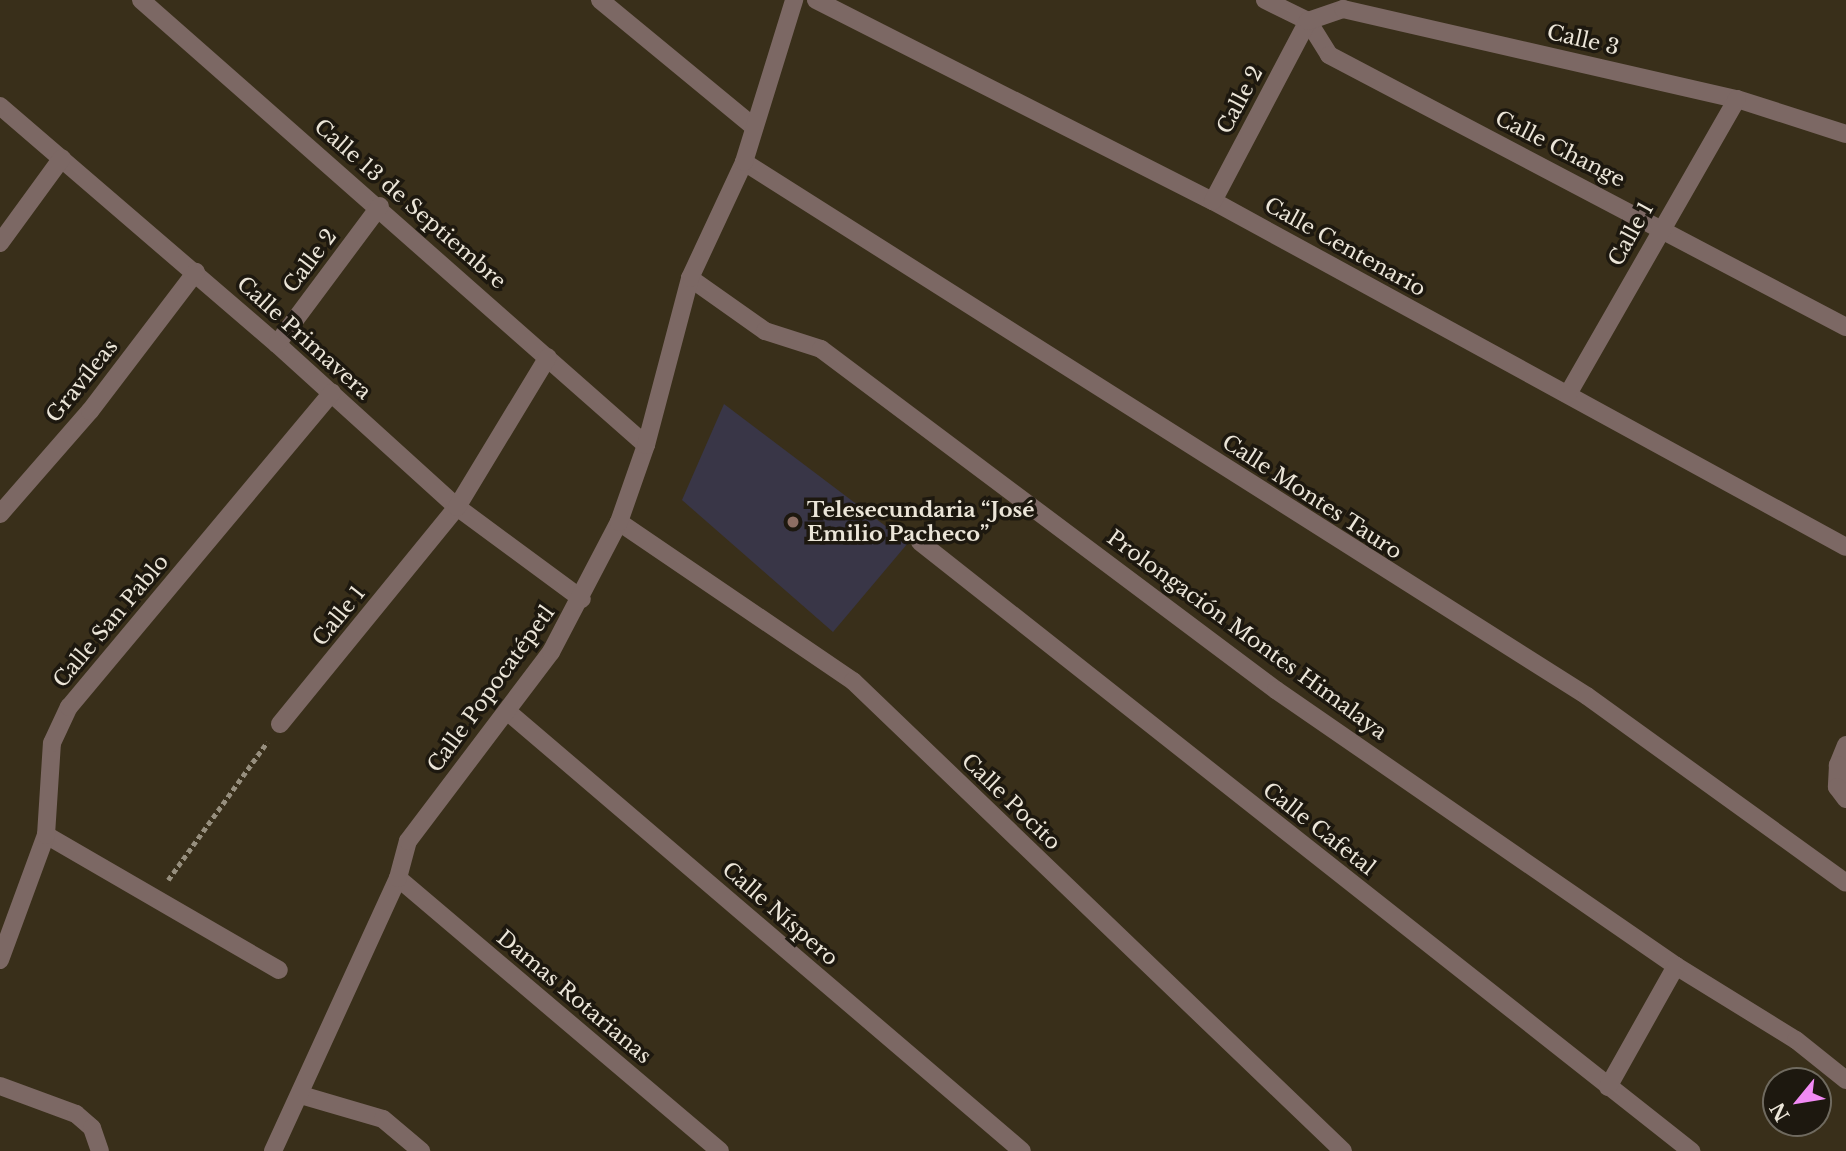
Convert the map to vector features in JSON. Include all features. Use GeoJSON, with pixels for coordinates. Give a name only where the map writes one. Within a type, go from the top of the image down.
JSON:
{"type":"FeatureCollection","features":[{"type":"Feature","properties":{"kind":"street","name":"Calle 13 de Septiembre"},"geometry":{"type":"LineString","coordinates":[[141,0],[380,206],[646,445]]}},
{"type":"Feature","properties":{"kind":"street"},"geometry":{"type":"LineString","coordinates":[[600,0],[754,127]]}},
{"type":"Feature","properties":{"kind":"street","name":"Calle Popocatépetl"},"geometry":{"type":"LineString","coordinates":[[273,1151],[301,1095],[398,878],[408,841],[507,711],[582,599],[619,522],[646,445],[691,278],[716,216],[744,162],[794,0]]}},
{"type":"Feature","properties":{"kind":"street","name":"Calle Centenario"},"geometry":{"type":"LineString","coordinates":[[816,0],[1213,201],[1846,547]]}},
{"type":"Feature","properties":{"kind":"street"},"geometry":{"type":"LineString","coordinates":[[1265,0],[1308,21]]}},
{"type":"Feature","properties":{"kind":"street","name":"Calle 3"},"geometry":{"type":"LineString","coordinates":[[1308,21],[1343,9],[1737,99],[1846,134]]}},
{"type":"Feature","properties":{"kind":"street","name":"Calle 2"},"geometry":{"type":"LineString","coordinates":[[1213,201],[1308,21]]}},
{"type":"Feature","properties":{"kind":"street","name":"Calle Change"},"geometry":{"type":"LineString","coordinates":[[1308,21],[1329,55],[1846,327]]}},
{"type":"Feature","properties":{"kind":"street","name":"Calle 1"},"geometry":{"type":"LineString","coordinates":[[1568,394],[1660,227],[1737,99]]}},
{"type":"Feature","properties":{"kind":"street","name":"Calle Primavera"},"geometry":{"type":"LineString","coordinates":[[0,106],[196,272],[332,392],[457,508],[582,599]]}},
{"type":"Feature","properties":{"kind":"street"},"geometry":{"type":"LineString","coordinates":[[0,243],[62,158]]}},
{"type":"Feature","properties":{"kind":"street","name":"Calle Montes Tauro"},"geometry":{"type":"LineString","coordinates":[[744,162],[1587,696],[1846,883]]}},
{"type":"Feature","properties":{"kind":"street","name":"Calle 2"},"geometry":{"type":"LineString","coordinates":[[277,344],[380,206]]}},
{"type":"Feature","properties":{"kind":"street","name":"Gravíleas"},"geometry":{"type":"LineString","coordinates":[[0,514],[90,411],[196,272]]}},
{"type":"Feature","properties":{"kind":"street","name":"Prolongación Montes Himalaya"},"geometry":{"type":"LineString","coordinates":[[691,278],[765,331],[821,349],[1276,690],[1676,966],[1796,1040],[1846,1080]]}},
{"type":"Feature","properties":{"kind":"street","name":"Calle 1"},"geometry":{"type":"LineString","coordinates":[[280,724],[457,508],[548,357]]}},
{"type":"Feature","properties":{"kind":"street","name":"Calle San Pablo"},"geometry":{"type":"LineString","coordinates":[[0,960],[46,835],[52,743],[68,707],[332,392]]}},
{"type":"Feature","properties":{"kind":"street","name":"Calle Pocito"},"geometry":{"type":"LineString","coordinates":[[619,522],[853,681],[1343,1151]]}},
{"type":"Feature","properties":{"kind":"street","name":"Calle Cafetal"},"geometry":{"type":"LineString","coordinates":[[920,542],[1691,1151]]}},
{"type":"Feature","properties":{"kind":"street","name":"Calle Níspero"},"geometry":{"type":"LineString","coordinates":[[507,711],[1022,1151]]}},
{"type":"Feature","properties":{"kind":"street"},"geometry":{"type":"LineString","coordinates":[[1846,745],[1838,765],[1837,788],[1846,799]]}},
{"type":"Feature","properties":{"kind":"street"},"geometry":{"type":"LineString","coordinates":[[46,835],[279,970]]}},
{"type":"Feature","properties":{"kind":"street","name":"Damas Rotarianas"},"geometry":{"type":"LineString","coordinates":[[398,878],[720,1151]]}},
{"type":"Feature","properties":{"kind":"street"},"geometry":{"type":"LineString","coordinates":[[1608,1087],[1676,966]]}},
{"type":"Feature","properties":{"kind":"street"},"geometry":{"type":"LineString","coordinates":[[0,1086],[76,1114],[92,1128],[100,1151]]}},
{"type":"Feature","properties":{"kind":"street"},"geometry":{"type":"LineString","coordinates":[[301,1095],[383,1119],[421,1151]]}},
{"type":"Feature","properties":{"kind":"path"},"geometry":{"type":"LineString","coordinates":[[155,898],[280,724]]}},
{"type":"Feature","properties":{"kind":"shaded area","name":"Telesecundaria “José Emilio Pacheco”"},"geometry":{"type":"Polygon","coordinates":[[[724,404],[908,543],[833,632],[682,500],[724,404]]]}},
{"type":"Feature","properties":{"kind":"place","name":"Telesecundaria “José Emilio Pacheco”"},"geometry":{"type":"Point","coordinates":[793,522]}}]}
